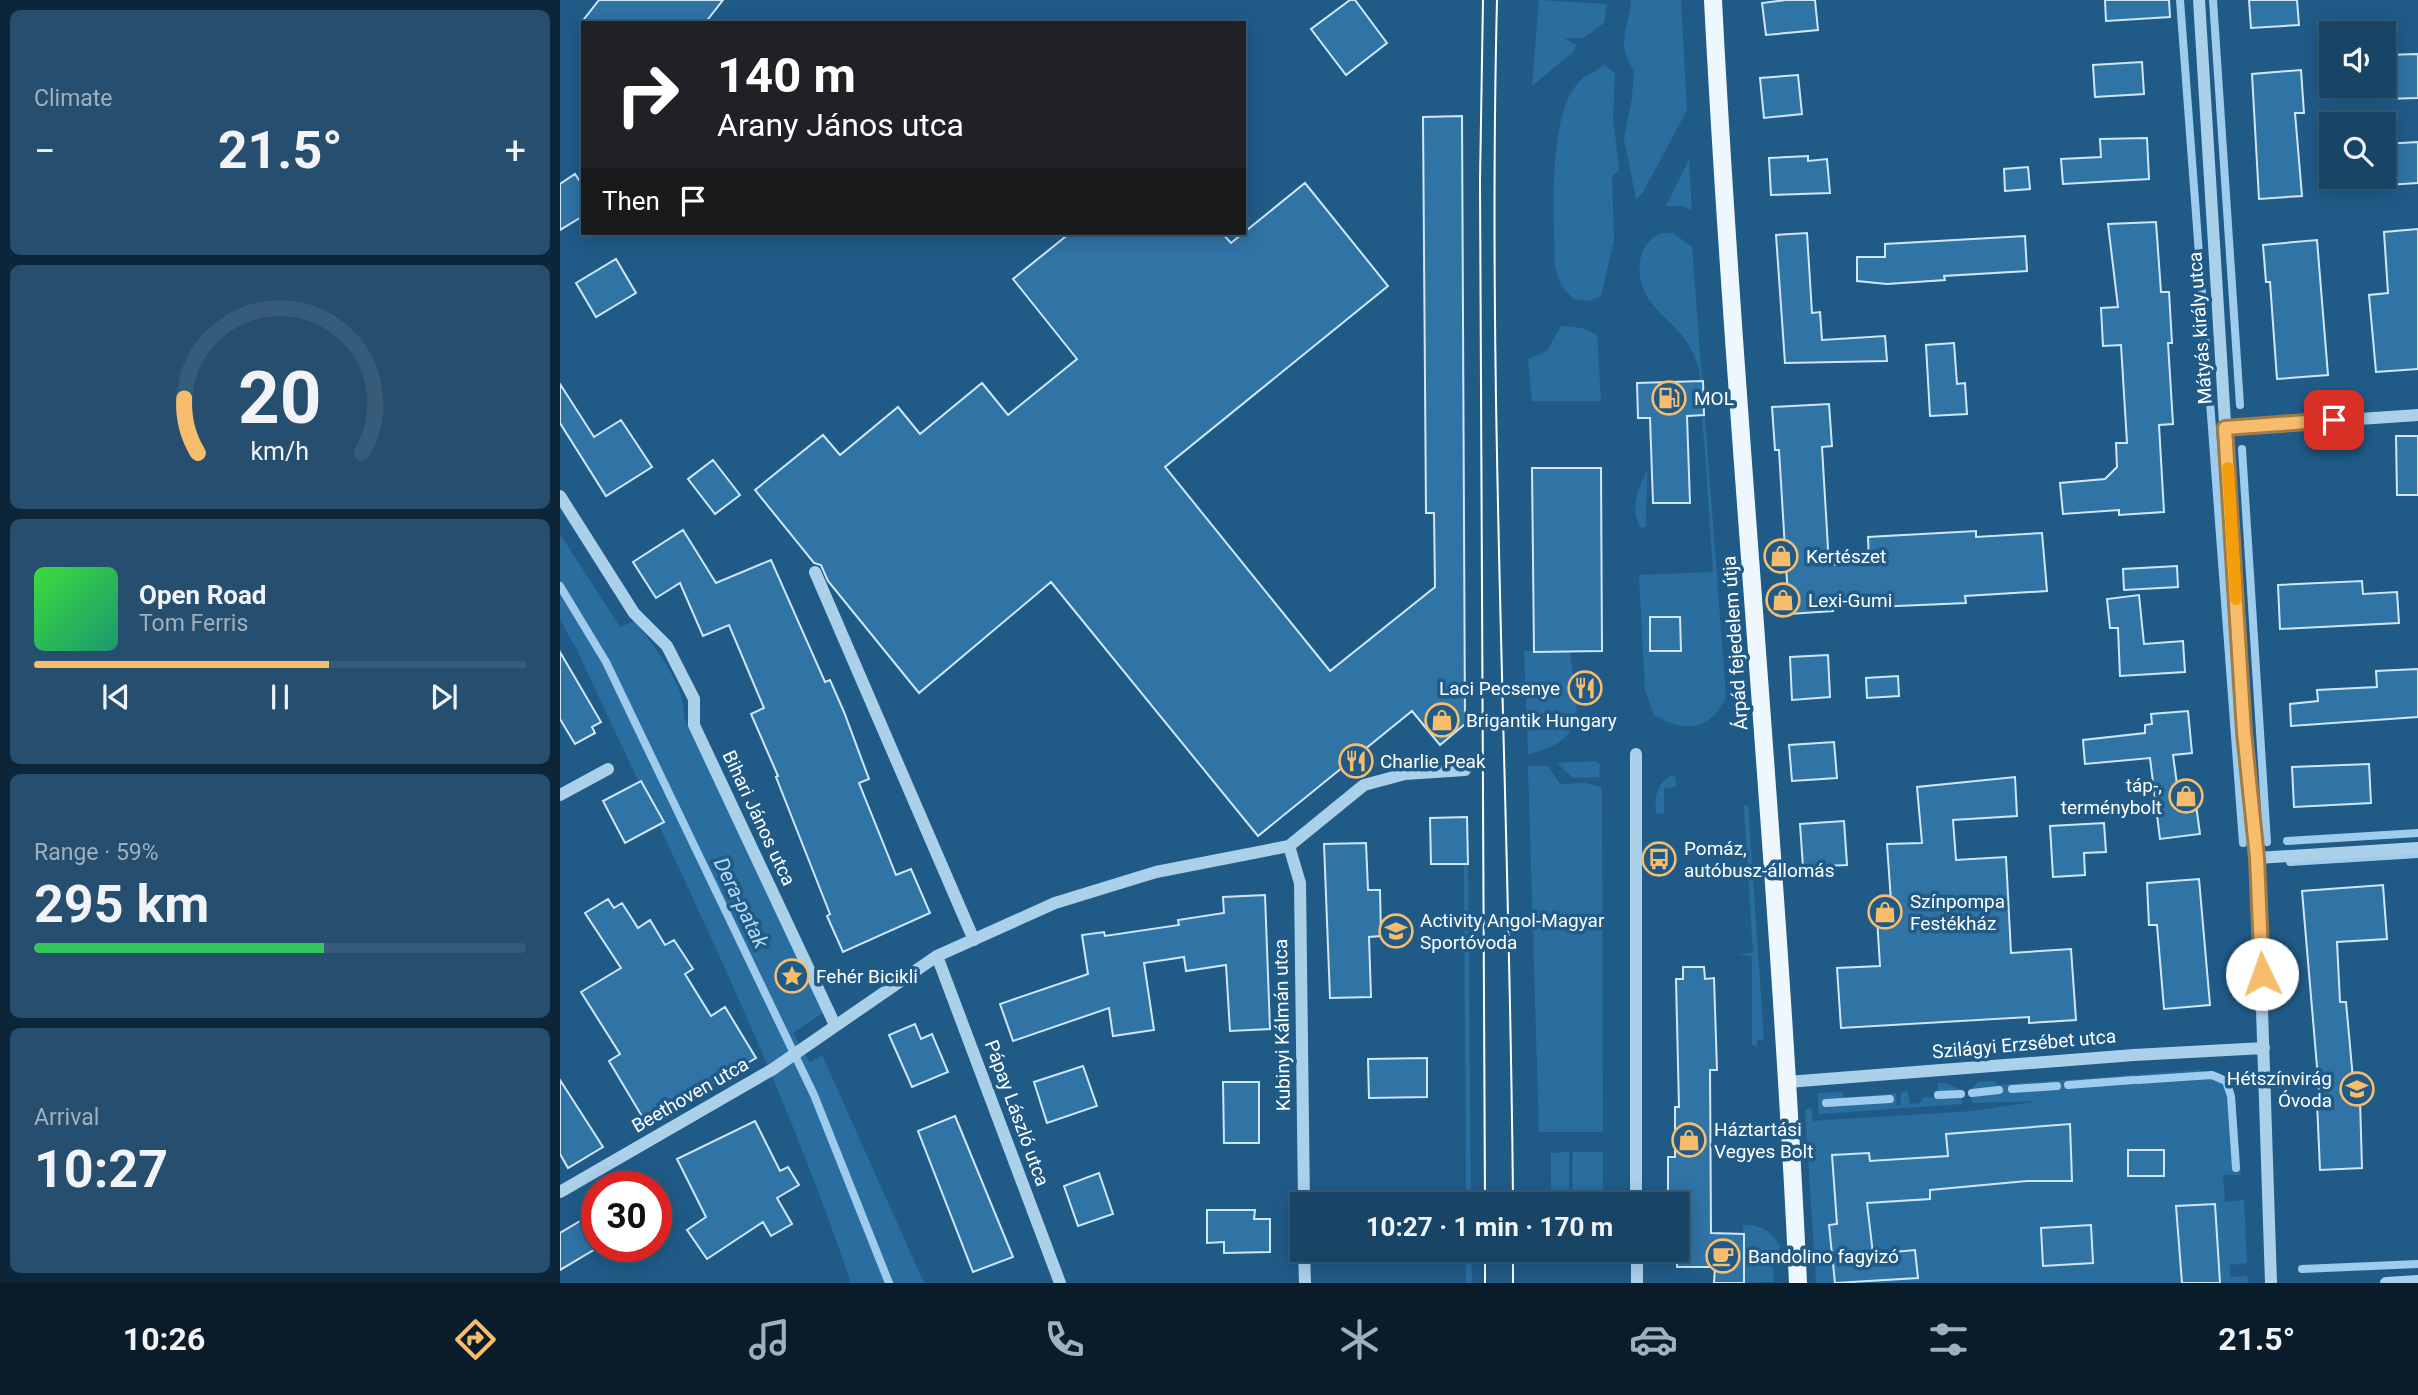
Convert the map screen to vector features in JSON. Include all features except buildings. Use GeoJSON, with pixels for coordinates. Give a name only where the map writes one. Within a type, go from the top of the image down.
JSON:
{"type":"FeatureCollection","features":[{"type":"Feature","properties":{"kind":"main road","name":"Árpád fejedelem útja"},"geometry":{"type":"LineString","coordinates":[[1713,0],[1727,253],[1787,1082],[1798,1283]]}},
{"type":"Feature","properties":{"kind":"street","name":"Mátyás király utca"},"geometry":{"type":"LineString","coordinates":[[2199,0],[2244,732],[2257,858],[2271,1283]]}},
{"type":"Feature","properties":{"kind":"street"},"geometry":{"type":"LineString","coordinates":[[2225,428],[2418,415]]}},
{"type":"Feature","properties":{"kind":"street","name":"Bihari János utca"},"geometry":{"type":"LineString","coordinates":[[560,496],[634,613],[667,646],[673,657],[694,699],[694,725],[835,1025]]}},
{"type":"Feature","properties":{"kind":"street"},"geometry":{"type":"LineString","coordinates":[[815,572],[974,940]]}},
{"type":"Feature","properties":{"kind":"street"},"geometry":{"type":"LineString","coordinates":[[1636,754],[1636,1192]]}},
{"type":"Feature","properties":{"kind":"street"},"geometry":{"type":"LineString","coordinates":[[560,796],[608,769]]}},
{"type":"Feature","properties":{"kind":"street"},"geometry":{"type":"LineString","coordinates":[[835,1025],[937,956],[1055,903],[1156,872],[1289,846],[1364,785],[1405,774],[1465,770]]}},
{"type":"Feature","properties":{"kind":"street","name":"Kubinyi Kálmán utca"},"geometry":{"type":"LineString","coordinates":[[1289,846],[1300,883],[1304,1192]]}},
{"type":"Feature","properties":{"kind":"street"},"geometry":{"type":"LineString","coordinates":[[2257,858],[2418,848]]}},
{"type":"Feature","properties":{"kind":"street","name":"Pápay László utca"},"geometry":{"type":"LineString","coordinates":[[937,956],[1060,1283]]}},
{"type":"Feature","properties":{"kind":"street","name":"Beethoven utca"},"geometry":{"type":"LineString","coordinates":[[560,1192],[783,1063],[835,1025]]}},
{"type":"Feature","properties":{"kind":"street","name":"Szilágyi Erzsébet utca"},"geometry":{"type":"LineString","coordinates":[[1787,1082],[2134,1055],[2264,1048]]}},
{"type":"Feature","properties":{"kind":"street"},"geometry":{"type":"LineString","coordinates":[[1304,1262],[1305,1283]]}},
{"type":"Feature","properties":{"kind":"street"},"geometry":{"type":"LineString","coordinates":[[2386,1283],[2418,1281]]}},
{"type":"Feature","properties":{"kind":"shaded area"},"geometry":{"type":"Polygon","coordinates":[[[1539,0],[1607,4],[1604,23],[1583,38],[1564,38],[1576,45],[1573,52],[1532,86],[1539,0]]]}},
{"type":"Feature","properties":{"kind":"shaded area"},"geometry":{"type":"Polygon","coordinates":[[[1631,0],[1681,0],[1687,110],[1642,194],[1636,199],[1624,139],[1634,70],[1628,61],[1624,44],[1631,0]]]}},
{"type":"Feature","properties":{"kind":"shaded area"},"geometry":{"type":"Polygon","coordinates":[[[1605,65],[1615,74],[1613,118],[1619,169],[1612,177],[1614,240],[1601,296],[1588,301],[1573,299],[1562,286],[1555,268],[1554,171],[1561,120],[1568,99],[1581,80],[1605,65]]]}},
{"type":"Feature","properties":{"kind":"shaded area"},"geometry":{"type":"Polygon","coordinates":[[[1689,159],[1692,210],[1682,206],[1666,206],[1689,159]]]}},
{"type":"Feature","properties":{"kind":"shaded area"},"geometry":{"type":"Polygon","coordinates":[[[1661,233],[1673,233],[1692,247],[1726,697],[1712,717],[1696,726],[1676,725],[1654,715],[1645,690],[1639,575],[1713,572],[1699,367],[1681,334],[1648,297],[1640,277],[1641,256],[1645,247],[1661,233]]]}},
{"type":"Feature","properties":{"kind":"shaded area"},"geometry":{"type":"Polygon","coordinates":[[[1561,326],[1582,328],[1597,335],[1601,401],[1532,401],[1528,359],[1547,351],[1561,326]]]}},
{"type":"Feature","properties":{"kind":"shaded area"},"geometry":{"type":"Polygon","coordinates":[[[1647,471],[1646,527],[1641,528],[1635,507],[1647,471]]]}},
{"type":"Feature","properties":{"kind":"shaded area"},"geometry":{"type":"Polygon","coordinates":[[[560,534],[620,627],[635,621],[675,679],[684,718],[824,1012],[793,1033],[810,1063],[822,1055],[924,1283],[851,1283],[791,1122],[758,1043],[578,652],[560,619],[560,534]]]}},
{"type":"Feature","properties":{"kind":"shaded area"},"geometry":{"type":"Polygon","coordinates":[[[1524,651],[1570,651],[1576,703],[1576,717],[1563,739],[1549,748],[1528,754],[1524,651]]]}},
{"type":"Feature","properties":{"kind":"shaded area"},"geometry":{"type":"Polygon","coordinates":[[[1596,761],[1600,764],[1599,777],[1573,778],[1557,763],[1596,761]]]}},
{"type":"Feature","properties":{"kind":"shaded area"},"geometry":{"type":"Polygon","coordinates":[[[1528,766],[1548,766],[1560,784],[1586,783],[1601,787],[1602,791],[1603,1132],[1539,1132],[1528,766]]]}},
{"type":"Feature","properties":{"kind":"shaded area"},"geometry":{"type":"Polygon","coordinates":[[[1671,776],[1675,777],[1676,787],[1664,788],[1664,813],[1656,814],[1659,788],[1671,776]]]}},
{"type":"Feature","properties":{"kind":"shaded area"},"geometry":{"type":"Polygon","coordinates":[[[1748,805],[1764,1040],[1757,1040],[1757,1046],[1752,1045],[1752,956],[1738,954],[1753,953],[1744,806],[1748,805]]]}},
{"type":"Feature","properties":{"kind":"shaded area"},"geometry":{"type":"Polygon","coordinates":[[[1464,864],[1468,864],[1471,1192],[1466,1192],[1464,864]]]}},
{"type":"Feature","properties":{"kind":"shaded area"},"geometry":{"type":"Polygon","coordinates":[[[2199,1070],[2227,1079],[2235,1096],[2241,1175],[2223,1175],[2225,1202],[2244,1200],[2247,1263],[2230,1265],[2230,1277],[2247,1276],[2248,1283],[1816,1283],[1805,1110],[1811,1108],[1813,1121],[1974,1111],[2039,1101],[1972,1103],[1971,1089],[1978,1082],[1994,1081],[1997,1085],[2199,1070]]]}},
{"type":"Feature","properties":{"kind":"shaded area"},"geometry":{"type":"Polygon","coordinates":[[[1938,1083],[1946,1083],[1961,1090],[1962,1104],[1818,1114],[1818,1093],[1842,1092],[1844,1098],[1896,1093],[1897,1105],[1900,1106],[1901,1092],[1907,1091],[1910,1104],[1920,1103],[1923,1097],[1938,1098],[1938,1083]]]}},
{"type":"Feature","properties":{"kind":"shaded area"},"geometry":{"type":"Polygon","coordinates":[[[1569,1152],[1569,1192],[1551,1192],[1551,1153],[1569,1152]]]}},
{"type":"Feature","properties":{"kind":"shaded area"},"geometry":{"type":"Polygon","coordinates":[[[1573,1152],[1603,1152],[1603,1192],[1572,1192],[1573,1152]]]}},
{"type":"Feature","properties":{"kind":"shaded area"},"geometry":{"type":"Polygon","coordinates":[[[1743,1225],[1765,1230],[1780,1246],[1773,1266],[1774,1282],[1744,1283],[1743,1225]]]}},
{"type":"Feature","properties":{"kind":"shaded area"},"geometry":{"type":"Polygon","coordinates":[[[1466,1262],[1471,1262],[1472,1283],[1466,1283],[1466,1262]]]}},
{"type":"Feature","properties":{"kind":"waterway"},"geometry":{"type":"LineString","coordinates":[[2180,0],[2243,843]]}},
{"type":"Feature","properties":{"kind":"waterway"},"geometry":{"type":"LineString","coordinates":[[2213,0],[2240,405]]}},
{"type":"Feature","properties":{"kind":"waterway"},"geometry":{"type":"LineString","coordinates":[[2242,449],[2267,842]]}},
{"type":"Feature","properties":{"kind":"waterway","name":"Dera-patak"},"geometry":{"type":"LineString","coordinates":[[560,586],[606,662],[814,1095],[889,1283]]}},
{"type":"Feature","properties":{"kind":"waterway"},"geometry":{"type":"LineString","coordinates":[[2287,841],[2418,833]]}},
{"type":"Feature","properties":{"kind":"waterway"},"geometry":{"type":"LineString","coordinates":[[2290,862],[2418,854]]}},
{"type":"Feature","properties":{"kind":"waterway"},"geometry":{"type":"LineString","coordinates":[[2138,1080],[2212,1075],[2226,1081],[2231,1096],[2236,1168]]}},
{"type":"Feature","properties":{"kind":"waterway"},"geometry":{"type":"LineString","coordinates":[[2068,1085],[2134,1080]]}},
{"type":"Feature","properties":{"kind":"waterway"},"geometry":{"type":"LineString","coordinates":[[2012,1089],[2057,1086]]}},
{"type":"Feature","properties":{"kind":"waterway"},"geometry":{"type":"LineString","coordinates":[[1972,1093],[1999,1090]]}},
{"type":"Feature","properties":{"kind":"waterway"},"geometry":{"type":"LineString","coordinates":[[1938,1095],[1961,1094]]}},
{"type":"Feature","properties":{"kind":"waterway"},"geometry":{"type":"LineString","coordinates":[[1826,1103],[1890,1099]]}},
{"type":"Feature","properties":{"kind":"waterway"},"geometry":{"type":"LineString","coordinates":[[2302,1269],[2418,1264]]}},
{"type":"Feature","properties":{"kind":"tram line"},"geometry":{"type":"LineString","coordinates":[[1483,0],[1480,181],[1485,1192]]}},
{"type":"Feature","properties":{"kind":"tram line"},"geometry":{"type":"LineString","coordinates":[[1497,0],[1495,301],[1513,1192]]}},
{"type":"Feature","properties":{"kind":"tram line"},"geometry":{"type":"LineString","coordinates":[[1485,1262],[1485,1283]]}},
{"type":"Feature","properties":{"kind":"tram line"},"geometry":{"type":"LineString","coordinates":[[1513,1262],[1513,1283]]}},
{"type":"Feature","properties":{"kind":"slow traffic"},"geometry":{"type":"LineString","coordinates":[[2228,468],[2236,599]]}},
{"type":"Feature","properties":{"kind":"place","name":"MOL"},"geometry":{"type":"Point","coordinates":[1669,398]}},
{"type":"Feature","properties":{"kind":"place","name":"Kertészet"},"geometry":{"type":"Point","coordinates":[1781,556]}},
{"type":"Feature","properties":{"kind":"place","name":"Lexi-Gumi"},"geometry":{"type":"Point","coordinates":[1783,600]}},
{"type":"Feature","properties":{"kind":"place","name":"Laci Pecsenye"},"geometry":{"type":"Point","coordinates":[1585,688]}},
{"type":"Feature","properties":{"kind":"place","name":"Brigantik Hungary"},"geometry":{"type":"Point","coordinates":[1442,720]}},
{"type":"Feature","properties":{"kind":"place","name":"Charlie Peak"},"geometry":{"type":"Point","coordinates":[1356,761]}},
{"type":"Feature","properties":{"kind":"place","name":"táp-, terménybolt"},"geometry":{"type":"Point","coordinates":[2186,796]}},
{"type":"Feature","properties":{"kind":"place","name":"Pomáz, autóbusz-állomás"},"geometry":{"type":"Point","coordinates":[1659,859]}},
{"type":"Feature","properties":{"kind":"place","name":"Színpompa Festékház"},"geometry":{"type":"Point","coordinates":[1885,912]}},
{"type":"Feature","properties":{"kind":"place","name":"Activity Angol-Magyar Sportóvoda"},"geometry":{"type":"Point","coordinates":[1396,931]}},
{"type":"Feature","properties":{"kind":"place","name":"Fehér Bicikli"},"geometry":{"type":"Point","coordinates":[792,976]}},
{"type":"Feature","properties":{"kind":"place","name":"Hétszínvirág Óvoda"},"geometry":{"type":"Point","coordinates":[2357,1089]}},
{"type":"Feature","properties":{"kind":"place","name":"Háztartási Vegyes Bolt"},"geometry":{"type":"Point","coordinates":[1689,1140]}},
{"type":"Feature","properties":{"kind":"place","name":"Bandolino fagyizó"},"geometry":{"type":"Point","coordinates":[1723,1256]}},
{"type":"Feature","properties":{"kind":"route"},"geometry":{"type":"LineString","coordinates":[[2262,974],[2257,858],[2244,732],[2225,428],[2334,420]]}}]}
